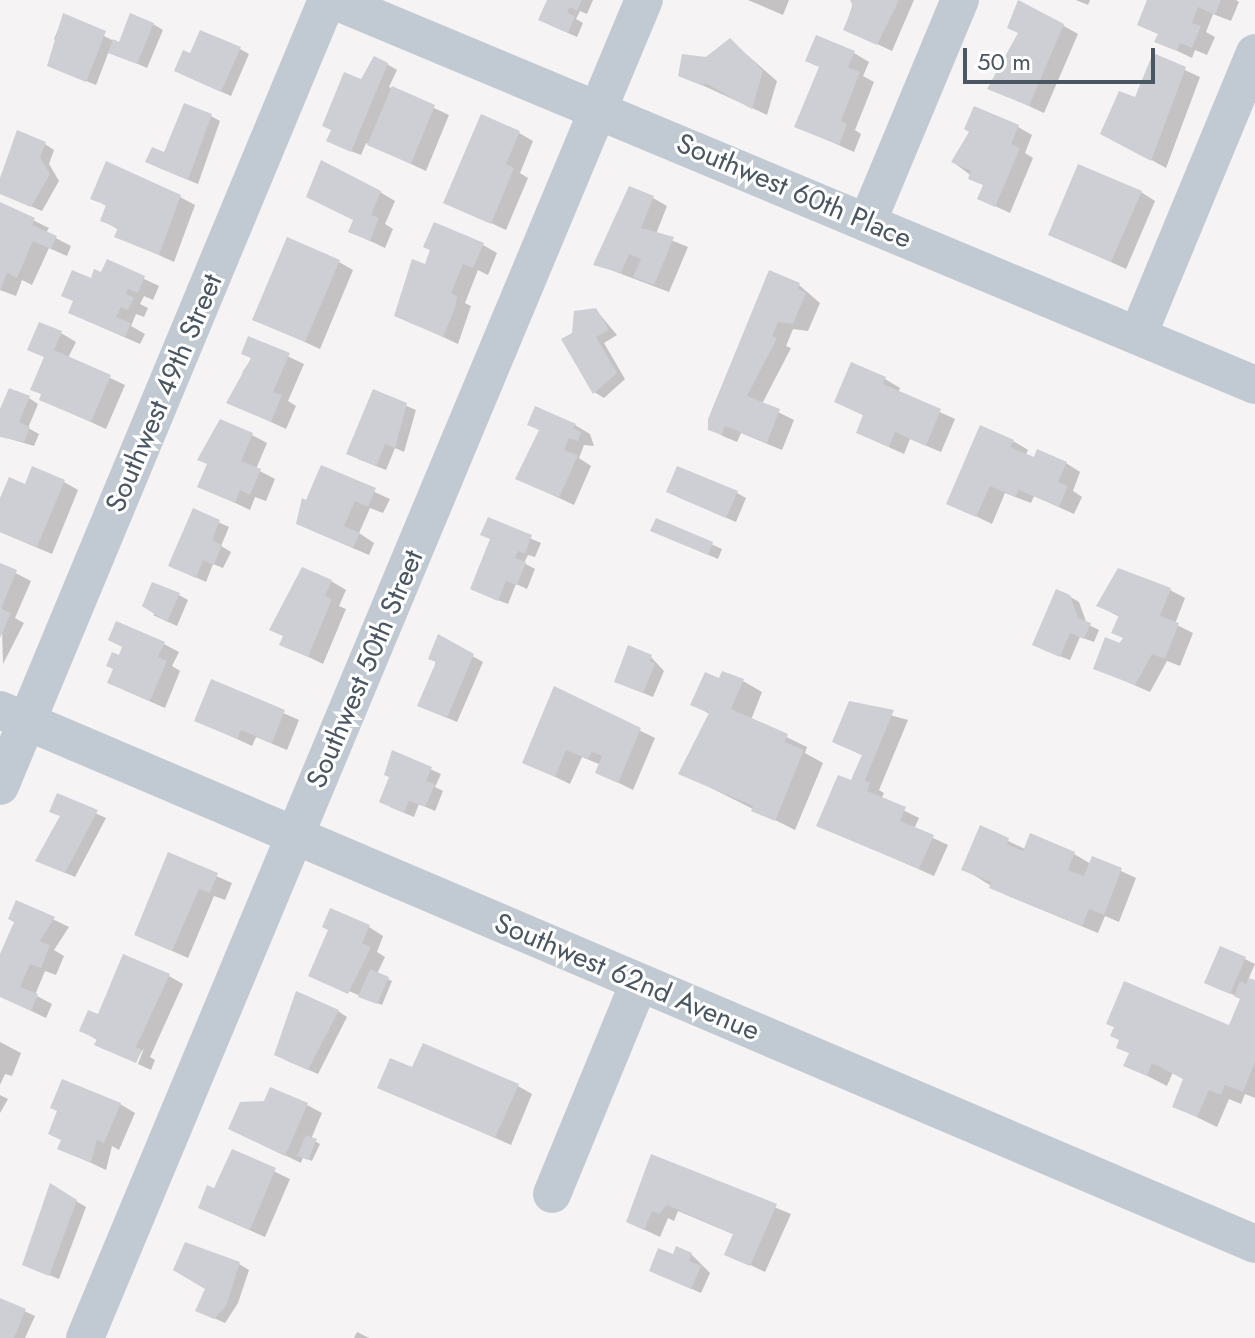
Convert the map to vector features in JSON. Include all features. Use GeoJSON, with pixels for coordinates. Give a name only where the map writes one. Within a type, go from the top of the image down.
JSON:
{"type":"FeatureCollection","features":[{"type":"Feature","properties":{"kind":"street","name":"Southwest 60th Place"},"geometry":{"type":"LineString","coordinates":[[330,0],[599,108],[1255,385]]}},
{"type":"Feature","properties":{"kind":"street","name":"Southwest 49th Street"},"geometry":{"type":"LineString","coordinates":[[0,786],[14,715],[330,0]]}},
{"type":"Feature","properties":{"kind":"street","name":"Southwest 50th Street"},"geometry":{"type":"LineString","coordinates":[[85,1338],[644,0]]}},
{"type":"Feature","properties":{"kind":"street"},"geometry":{"type":"LineString","coordinates":[[867,223],[960,0]]}},
{"type":"Feature","properties":{"kind":"street"},"geometry":{"type":"LineString","coordinates":[[1138,335],[1255,53]]}},
{"type":"Feature","properties":{"kind":"street","name":"Southwest 62nd Avenue"},"geometry":{"type":"LineString","coordinates":[[14,715],[1255,1244]]}},
{"type":"Feature","properties":{"kind":"street"},"geometry":{"type":"LineString","coordinates":[[552,1194],[639,983]]}},
{"type":"Feature","properties":{"kind":"building"},"geometry":{"type":"Polygon","coordinates":[[[547,0],[582,0],[577,11],[570,7],[567,13],[575,16],[568,33],[538,20],[547,0]]]}},
{"type":"Feature","properties":{"kind":"building"},"geometry":{"type":"Polygon","coordinates":[[[850,0],[899,0],[877,45],[843,30],[853,6],[850,0]]]}},
{"type":"Feature","properties":{"kind":"building"},"geometry":{"type":"Polygon","coordinates":[[[1018,0],[1064,24],[1029,106],[987,89],[1018,33],[1007,28],[1018,0]]]}},
{"type":"Feature","properties":{"kind":"building"},"geometry":{"type":"Polygon","coordinates":[[[1147,0],[1221,0],[1215,15],[1198,7],[1192,23],[1201,26],[1192,48],[1180,43],[1177,51],[1154,42],[1158,34],[1137,25],[1147,0]]]}},
{"type":"Feature","properties":{"kind":"building"},"geometry":{"type":"Polygon","coordinates":[[[63,13],[106,31],[86,82],[47,66],[63,13]]]}},
{"type":"Feature","properties":{"kind":"building"},"geometry":{"type":"Polygon","coordinates":[[[130,13],[154,23],[137,64],[108,53],[113,39],[119,42],[130,13]]]}},
{"type":"Feature","properties":{"kind":"building"},"geometry":{"type":"Polygon","coordinates":[[[200,30],[241,47],[221,92],[174,71],[183,50],[190,53],[200,30]]]}},
{"type":"Feature","properties":{"kind":"building"},"geometry":{"type":"Polygon","coordinates":[[[816,35],[855,51],[848,67],[860,72],[841,121],[847,124],[839,145],[794,127],[819,67],[805,61],[816,35]]]}},
{"type":"Feature","properties":{"kind":"building"},"geometry":{"type":"Polygon","coordinates":[[[730,38],[763,71],[752,109],[705,83],[703,86],[678,76],[682,54],[706,57],[730,38]]]}},
{"type":"Feature","properties":{"kind":"building"},"geometry":{"type":"Polygon","coordinates":[[[1153,53],[1186,67],[1151,161],[1100,134],[1119,91],[1135,97],[1153,53]]]}},
{"type":"Feature","properties":{"kind":"building"},"geometry":{"type":"Polygon","coordinates":[[[374,56],[388,63],[351,152],[326,141],[331,130],[322,126],[344,72],[361,79],[374,56]]]}},
{"type":"Feature","properties":{"kind":"building"},"geometry":{"type":"Polygon","coordinates":[[[392,86],[435,105],[411,164],[367,145],[392,86]]]}},
{"type":"Feature","properties":{"kind":"building"},"geometry":{"type":"Polygon","coordinates":[[[184,103],[212,114],[188,180],[145,162],[152,147],[164,152],[184,103]]]}},
{"type":"Feature","properties":{"kind":"building"},"geometry":{"type":"Polygon","coordinates":[[[974,106],[1019,125],[1011,144],[1020,148],[995,207],[977,199],[983,185],[968,179],[971,171],[951,162],[969,132],[964,129],[974,106]]]}},
{"type":"Feature","properties":{"kind":"building"},"geometry":{"type":"Polygon","coordinates":[[[481,114],[520,131],[506,164],[514,168],[491,224],[443,203],[481,114]]]}},
{"type":"Feature","properties":{"kind":"building"},"geometry":{"type":"Polygon","coordinates":[[[17,130],[46,142],[40,157],[50,174],[31,207],[0,194],[0,178],[17,130]]]}},
{"type":"Feature","properties":{"kind":"building"},"geometry":{"type":"Polygon","coordinates":[[[321,160],[381,191],[371,215],[379,218],[370,241],[348,232],[353,220],[306,197],[321,160]]]}},
{"type":"Feature","properties":{"kind":"building"},"geometry":{"type":"Polygon","coordinates":[[[106,161],[181,195],[159,255],[114,237],[118,228],[100,221],[106,205],[90,199],[106,161]]]}},
{"type":"Feature","properties":{"kind":"building"},"geometry":{"type":"Polygon","coordinates":[[[1078,164],[1142,191],[1111,262],[1048,235],[1078,164]]]}},
{"type":"Feature","properties":{"kind":"building"},"geometry":{"type":"Polygon","coordinates":[[[629,186],[654,196],[641,228],[674,237],[654,285],[633,277],[641,259],[629,254],[621,273],[593,265],[629,186]]]}},
{"type":"Feature","properties":{"kind":"building"},"geometry":{"type":"Polygon","coordinates":[[[0,202],[35,218],[32,225],[57,236],[51,249],[33,241],[17,278],[7,273],[0,291],[0,202]]]}},
{"type":"Feature","properties":{"kind":"building"},"geometry":{"type":"Polygon","coordinates":[[[434,222],[484,243],[473,268],[463,264],[451,293],[457,296],[455,308],[443,337],[394,316],[412,259],[425,264],[430,250],[423,247],[434,222]]]}},
{"type":"Feature","properties":{"kind":"building"},"geometry":{"type":"Polygon","coordinates":[[[287,237],[340,260],[305,342],[252,320],[287,237]]]}},
{"type":"Feature","properties":{"kind":"building"},"geometry":{"type":"Polygon","coordinates":[[[107,259],[145,276],[138,293],[128,289],[126,294],[134,298],[128,310],[121,307],[116,317],[131,323],[125,337],[68,313],[73,301],[61,296],[72,270],[91,278],[94,269],[101,272],[107,259]]]}},
{"type":"Feature","properties":{"kind":"building"},"geometry":{"type":"Polygon","coordinates":[[[769,270],[800,283],[798,289],[806,293],[793,324],[778,322],[772,336],[777,338],[747,396],[780,409],[767,443],[725,426],[722,435],[708,430],[708,419],[769,270]]]}},
{"type":"Feature","properties":{"kind":"building"},"geometry":{"type":"Polygon","coordinates":[[[596,308],[609,330],[596,337],[617,373],[593,394],[561,339],[572,333],[574,311],[596,308]]]}},
{"type":"Feature","properties":{"kind":"building"},"geometry":{"type":"Polygon","coordinates":[[[39,322],[62,331],[54,350],[111,375],[91,422],[39,400],[41,394],[30,390],[44,357],[27,350],[39,322]]]}},
{"type":"Feature","properties":{"kind":"building"},"geometry":{"type":"Polygon","coordinates":[[[248,336],[290,353],[273,392],[282,395],[271,422],[226,403],[251,358],[241,354],[248,336]]]}},
{"type":"Feature","properties":{"kind":"building"},"geometry":{"type":"Polygon","coordinates":[[[851,362],[886,377],[883,384],[941,409],[926,446],[895,432],[889,447],[856,433],[863,415],[834,402],[851,362]]]}},
{"type":"Feature","properties":{"kind":"building"},"geometry":{"type":"Polygon","coordinates":[[[9,388],[30,396],[19,422],[30,427],[24,442],[0,437],[0,409],[9,388]]]}},
{"type":"Feature","properties":{"kind":"building"},"geometry":{"type":"Polygon","coordinates":[[[373,389],[407,403],[395,448],[385,444],[376,466],[346,454],[373,389]]]}},
{"type":"Feature","properties":{"kind":"building"},"geometry":{"type":"Polygon","coordinates":[[[535,406],[576,424],[573,428],[581,432],[578,441],[569,438],[564,450],[578,455],[559,498],[515,479],[539,430],[527,425],[535,406]]]}},
{"type":"Feature","properties":{"kind":"building"},"geometry":{"type":"Polygon","coordinates":[[[220,419],[253,433],[241,461],[261,469],[250,495],[240,490],[235,503],[197,487],[207,464],[197,460],[220,419]]]}},
{"type":"Feature","properties":{"kind":"building"},"geometry":{"type":"Polygon","coordinates":[[[980,425],[1014,440],[1010,447],[1034,457],[1037,449],[1067,462],[1058,482],[1068,486],[1059,507],[1019,490],[1015,497],[990,486],[976,517],[946,504],[980,425]]]}},
{"type":"Feature","properties":{"kind":"building"},"geometry":{"type":"Polygon","coordinates":[[[321,465],[376,488],[368,507],[355,501],[344,526],[360,533],[353,548],[296,524],[302,498],[306,500],[321,465]]]}},
{"type":"Feature","properties":{"kind":"building"},"geometry":{"type":"Polygon","coordinates":[[[32,466],[65,480],[37,547],[0,532],[0,498],[9,477],[25,484],[32,466]]]}},
{"type":"Feature","properties":{"kind":"building"},"geometry":{"type":"Polygon","coordinates":[[[677,466],[738,491],[726,518],[666,492],[677,466]]]}},
{"type":"Feature","properties":{"kind":"building"},"geometry":{"type":"Polygon","coordinates":[[[193,508],[220,520],[212,540],[222,545],[214,565],[203,560],[196,578],[168,566],[193,508]]]}},
{"type":"Feature","properties":{"kind":"building"},"geometry":{"type":"Polygon","coordinates":[[[488,517],[532,535],[525,554],[518,551],[515,558],[526,562],[517,585],[506,581],[498,601],[470,589],[490,539],[480,535],[488,517]]]}},
{"type":"Feature","properties":{"kind":"building"},"geometry":{"type":"Polygon","coordinates":[[[656,518],[713,542],[708,555],[650,531],[656,518]]]}},
{"type":"Feature","properties":{"kind":"building"},"geometry":{"type":"Polygon","coordinates":[[[0,563],[17,570],[1,609],[11,613],[0,638],[0,563]]]}},
{"type":"Feature","properties":{"kind":"building"},"geometry":{"type":"Polygon","coordinates":[[[302,567],[332,580],[325,596],[332,599],[308,657],[279,645],[283,636],[269,630],[302,567]]]}},
{"type":"Feature","properties":{"kind":"building"},"geometry":{"type":"Polygon","coordinates":[[[1118,568],[1171,588],[1160,616],[1179,623],[1165,659],[1152,654],[1135,685],[1093,669],[1105,637],[1120,643],[1123,638],[1111,633],[1119,615],[1096,606],[1118,568]]]}},
{"type":"Feature","properties":{"kind":"building"},"geometry":{"type":"Polygon","coordinates":[[[152,582],[180,593],[167,622],[142,606],[152,582]]]}},
{"type":"Feature","properties":{"kind":"building"},"geometry":{"type":"Polygon","coordinates":[[[1056,589],[1070,595],[1078,618],[1091,623],[1084,639],[1070,633],[1060,657],[1032,645],[1056,589]]]}},
{"type":"Feature","properties":{"kind":"building"},"geometry":{"type":"Polygon","coordinates":[[[116,621],[165,642],[158,657],[167,661],[150,701],[107,683],[113,669],[106,666],[112,652],[119,655],[122,647],[108,640],[116,621]]]}},
{"type":"Feature","properties":{"kind":"building"},"geometry":{"type":"Polygon","coordinates":[[[438,634],[474,654],[447,718],[417,706],[436,662],[428,659],[438,634]]]}},
{"type":"Feature","properties":{"kind":"building"},"geometry":{"type":"Polygon","coordinates":[[[628,645],[652,655],[650,661],[655,664],[643,693],[614,682],[628,645]]]}},
{"type":"Feature","properties":{"kind":"building"},"geometry":{"type":"Polygon","coordinates":[[[722,671],[744,679],[731,709],[788,734],[785,742],[804,750],[775,821],[751,811],[753,806],[678,774],[709,713],[690,705],[705,672],[719,678],[722,671]]]}},
{"type":"Feature","properties":{"kind":"building"},"geometry":{"type":"Polygon","coordinates":[[[211,679],[285,710],[272,743],[241,730],[237,739],[194,721],[211,679]]]}},
{"type":"Feature","properties":{"kind":"building"},"geometry":{"type":"Polygon","coordinates":[[[554,686],[641,728],[618,783],[595,773],[602,756],[592,752],[588,759],[566,750],[555,777],[522,763],[554,686]]]}},
{"type":"Feature","properties":{"kind":"building"},"geometry":{"type":"Polygon","coordinates":[[[849,701],[894,710],[865,780],[870,783],[867,791],[906,807],[900,821],[934,835],[919,869],[816,826],[838,775],[851,780],[862,755],[832,742],[849,701]]]}},
{"type":"Feature","properties":{"kind":"building"},"geometry":{"type":"Polygon","coordinates":[[[392,750],[432,767],[426,781],[435,784],[425,807],[409,801],[404,813],[379,802],[389,777],[384,775],[392,750]]]}},
{"type":"Feature","properties":{"kind":"building"},"geometry":{"type":"Polygon","coordinates":[[[57,793],[98,810],[65,873],[35,861],[60,816],[49,812],[57,793]]]}},
{"type":"Feature","properties":{"kind":"building"},"geometry":{"type":"Polygon","coordinates":[[[980,825],[1009,838],[1007,844],[1023,851],[1030,833],[1075,852],[1068,870],[1084,876],[1092,856],[1122,868],[1104,915],[1089,909],[1082,926],[989,888],[991,882],[961,870],[980,825]]]}},
{"type":"Feature","properties":{"kind":"building"},"geometry":{"type":"Polygon","coordinates":[[[168,852],[218,873],[210,893],[199,889],[172,951],[134,935],[168,852]]]}},
{"type":"Feature","properties":{"kind":"building"},"geometry":{"type":"Polygon","coordinates":[[[16,900],[55,917],[40,941],[50,945],[41,968],[30,964],[20,987],[38,994],[31,1011],[0,997],[0,954],[14,922],[8,919],[16,900]]]}},
{"type":"Feature","properties":{"kind":"building"},"geometry":{"type":"Polygon","coordinates":[[[330,908],[370,925],[362,943],[371,947],[348,994],[308,976],[328,930],[322,927],[330,908]]]}},
{"type":"Feature","properties":{"kind":"building"},"geometry":{"type":"Polygon","coordinates":[[[1220,946],[1246,957],[1230,994],[1204,983],[1220,946]]]}},
{"type":"Feature","properties":{"kind":"building"},"geometry":{"type":"Polygon","coordinates":[[[123,954],[170,974],[136,1047],[142,1050],[136,1063],[94,1045],[97,1039],[79,1031],[88,1010],[98,1014],[123,954]]]}},
{"type":"Feature","properties":{"kind":"building"},"geometry":{"type":"Polygon","coordinates":[[[370,969],[389,977],[377,1004],[358,997],[370,969]]]}},
{"type":"Feature","properties":{"kind":"building"},"geometry":{"type":"Polygon","coordinates":[[[1249,978],[1255,980],[1255,1062],[1243,1092],[1225,1085],[1221,1095],[1209,1090],[1197,1117],[1172,1107],[1183,1079],[1152,1063],[1147,1076],[1123,1066],[1129,1053],[1116,1048],[1119,1040],[1110,1036],[1114,1027],[1106,1024],[1124,981],[1229,1025],[1240,999],[1234,996],[1240,981],[1246,984],[1249,978]]]}},
{"type":"Feature","properties":{"kind":"building"},"geometry":{"type":"Polygon","coordinates":[[[296,991],[339,1010],[308,1070],[274,1055],[296,991]]]}},
{"type":"Feature","properties":{"kind":"building"},"geometry":{"type":"Polygon","coordinates":[[[423,1043],[519,1084],[495,1138],[377,1088],[390,1058],[412,1067],[423,1043]]]}},
{"type":"Feature","properties":{"kind":"building"},"geometry":{"type":"Polygon","coordinates":[[[62,1079],[121,1103],[104,1143],[97,1140],[91,1163],[57,1149],[61,1140],[48,1134],[57,1111],[50,1108],[62,1079]]]}},
{"type":"Feature","properties":{"kind":"building"},"geometry":{"type":"Polygon","coordinates":[[[270,1087],[308,1103],[285,1156],[228,1129],[240,1102],[264,1101],[270,1087]]]}},
{"type":"Feature","properties":{"kind":"building"},"geometry":{"type":"Polygon","coordinates":[[[306,1135],[317,1139],[308,1160],[297,1156],[306,1135]]]}},
{"type":"Feature","properties":{"kind":"building"},"geometry":{"type":"Polygon","coordinates":[[[232,1149],[276,1168],[250,1230],[198,1208],[207,1185],[214,1188],[232,1149]]]}},
{"type":"Feature","properties":{"kind":"building"},"geometry":{"type":"Polygon","coordinates":[[[651,1154],[777,1204],[750,1266],[724,1255],[733,1234],[667,1205],[659,1214],[652,1211],[644,1230],[626,1222],[651,1154]]]}},
{"type":"Feature","properties":{"kind":"building"},"geometry":{"type":"Polygon","coordinates":[[[50,1183],[77,1200],[49,1276],[22,1265],[50,1183]]]}},
{"type":"Feature","properties":{"kind":"building"},"geometry":{"type":"Polygon","coordinates":[[[185,1242],[240,1262],[226,1306],[214,1319],[195,1311],[205,1289],[173,1270],[185,1242]]]}},
{"type":"Feature","properties":{"kind":"building"},"geometry":{"type":"Polygon","coordinates":[[[676,1246],[692,1253],[689,1261],[701,1266],[691,1289],[649,1271],[658,1248],[673,1254],[676,1246]]]}},
{"type":"Feature","properties":{"kind":"building"},"geometry":{"type":"Polygon","coordinates":[[[0,1298],[26,1309],[14,1338],[0,1338],[0,1298]]]}}]}
